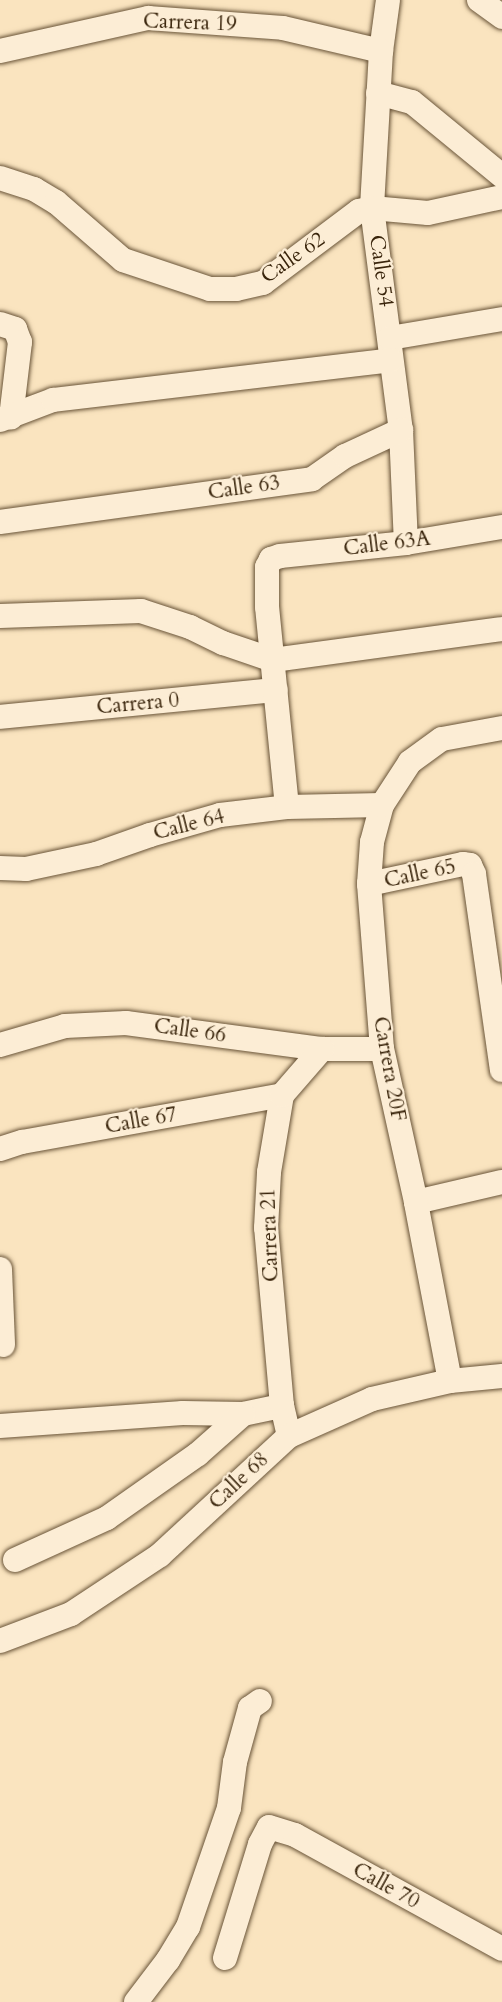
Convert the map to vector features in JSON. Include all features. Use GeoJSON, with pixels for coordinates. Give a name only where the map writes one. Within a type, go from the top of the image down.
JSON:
{"type":"FeatureCollection","features":[{"type":"Feature","properties":{"kind":"street","name":"Calle 54"},"geometry":{"type":"LineString","coordinates":[[388,0],[381,51],[372,208],[401,430],[406,543]]}},
{"type":"Feature","properties":{"kind":"street"},"geometry":{"type":"LineString","coordinates":[[479,0],[502,16]]}},
{"type":"Feature","properties":{"kind":"street","name":"Carrera 19"},"geometry":{"type":"LineString","coordinates":[[0,51],[148,18],[283,28],[381,51]]}},
{"type":"Feature","properties":{"kind":"street"},"geometry":{"type":"LineString","coordinates":[[378,93],[412,102],[502,176]]}},
{"type":"Feature","properties":{"kind":"street","name":"Calle 62"},"geometry":{"type":"LineString","coordinates":[[0,178],[34,189],[56,202],[123,260],[210,289],[236,289],[263,283],[359,211],[372,208],[428,213],[502,197]]}},
{"type":"Feature","properties":{"kind":"street"},"geometry":{"type":"LineString","coordinates":[[5,418],[53,400],[391,349],[502,319]]}},
{"type":"Feature","properties":{"kind":"street"},"geometry":{"type":"LineString","coordinates":[[0,324],[15,329],[20,342],[5,418]]}},
{"type":"Feature","properties":{"kind":"street","name":"Calle 63"},"geometry":{"type":"LineString","coordinates":[[0,522],[312,479],[345,456],[401,430]]}},
{"type":"Feature","properties":{"kind":"street","name":"Calle 63A"},"geometry":{"type":"LineString","coordinates":[[273,660],[267,607],[267,567],[271,559],[280,556],[406,543],[502,527]]}},
{"type":"Feature","properties":{"kind":"street"},"geometry":{"type":"LineString","coordinates":[[0,616],[141,611],[190,627],[223,643],[273,660],[502,629]]}},
{"type":"Feature","properties":{"kind":"street"},"geometry":{"type":"LineString","coordinates":[[273,660],[287,807]]}},
{"type":"Feature","properties":{"kind":"street","name":"Carrera 0"},"geometry":{"type":"LineString","coordinates":[[0,717],[276,690]]}},
{"type":"Feature","properties":{"kind":"street","name":"Carrera 20F"},"geometry":{"type":"LineString","coordinates":[[450,1381],[416,1202],[382,1050],[369,884],[372,842],[382,805],[410,762],[442,739],[502,728]]}},
{"type":"Feature","properties":{"kind":"street","name":"Calle 64"},"geometry":{"type":"LineString","coordinates":[[0,868],[26,869],[96,854],[150,835],[220,815],[287,807],[382,805]]}},
{"type":"Feature","properties":{"kind":"street","name":"Calle 65"},"geometry":{"type":"LineString","coordinates":[[369,884],[463,864],[470,865],[474,874],[502,1070]]}},
{"type":"Feature","properties":{"kind":"street","name":"Calle 66"},"geometry":{"type":"LineString","coordinates":[[0,1045],[65,1026],[126,1023],[322,1049],[382,1050]]}},
{"type":"Feature","properties":{"kind":"street"},"geometry":{"type":"LineString","coordinates":[[282,1095],[322,1049]]}},
{"type":"Feature","properties":{"kind":"street","name":"Calle 67"},"geometry":{"type":"LineString","coordinates":[[0,1149],[22,1142],[282,1095]]}},
{"type":"Feature","properties":{"kind":"street","name":"Carrera 21"},"geometry":{"type":"LineString","coordinates":[[282,1095],[269,1172],[266,1228],[282,1406],[289,1436]]}},
{"type":"Feature","properties":{"kind":"street"},"geometry":{"type":"LineString","coordinates":[[416,1202],[502,1182]]}},
{"type":"Feature","properties":{"kind":"street"},"geometry":{"type":"LineString","coordinates":[[0,1269],[3,1345]]}},
{"type":"Feature","properties":{"kind":"street","name":"Calle 68"},"geometry":{"type":"LineString","coordinates":[[0,1641],[24,1634],[71,1614],[160,1555],[289,1436],[372,1399],[450,1381],[502,1376]]}},
{"type":"Feature","properties":{"kind":"street"},"geometry":{"type":"LineString","coordinates":[[0,1426],[183,1413],[243,1414],[282,1406]]}},
{"type":"Feature","properties":{"kind":"street"},"geometry":{"type":"LineString","coordinates":[[15,1560],[107,1518],[198,1454],[243,1414]]}},
{"type":"Feature","properties":{"kind":"street"},"geometry":{"type":"LineString","coordinates":[[0,1659],[24,1634]]}},
{"type":"Feature","properties":{"kind":"street"},"geometry":{"type":"LineString","coordinates":[[136,2002],[168,1960],[188,1927],[229,1808],[235,1761],[250,1708],[260,1701]]}},
{"type":"Feature","properties":{"kind":"street","name":"Calle 70"},"geometry":{"type":"LineString","coordinates":[[225,1958],[260,1844],[269,1827],[295,1835],[502,1949]]}}]}
